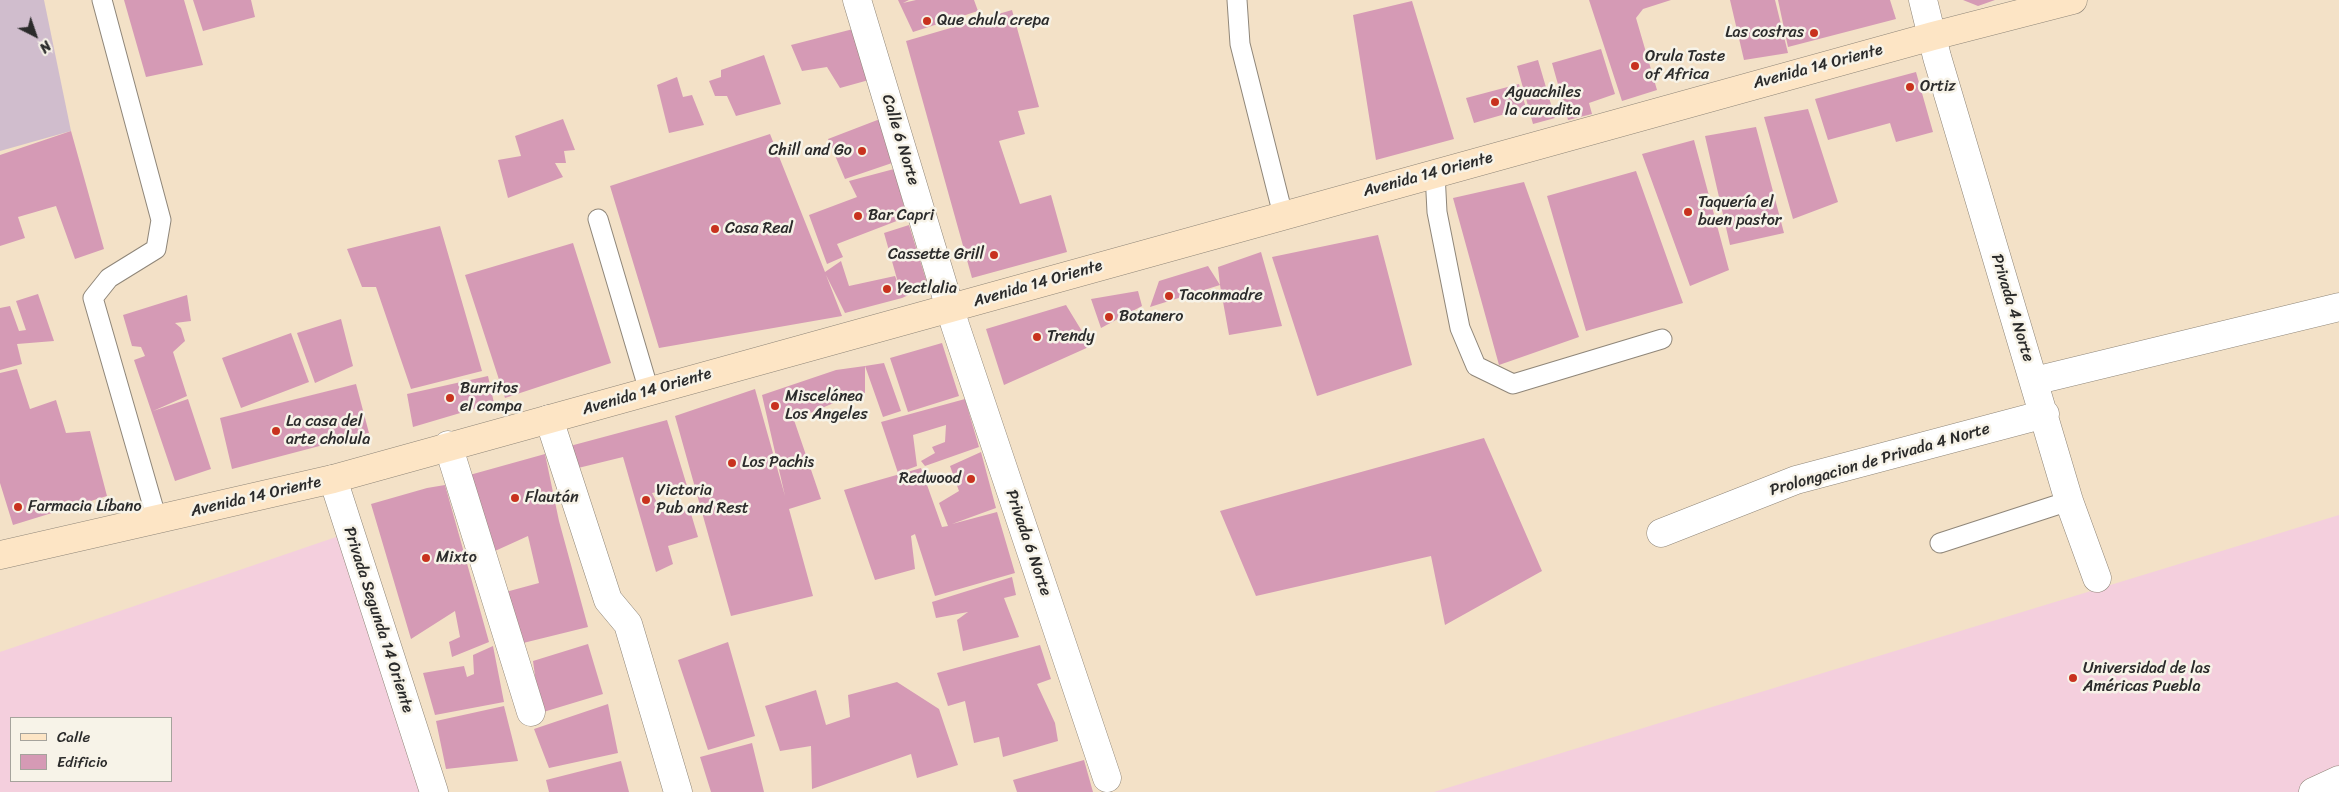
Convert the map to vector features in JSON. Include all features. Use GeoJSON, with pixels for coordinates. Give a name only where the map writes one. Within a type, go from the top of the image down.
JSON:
{"type":"FeatureCollection","features":[{"type":"Feature","properties":{"kind":"main road","name":"Avenida 14 Oriente"},"geometry":{"type":"LineString","coordinates":[[0,555],[333,479],[448,445],[549,419],[1435,173],[1933,36],[2073,0]]}},
{"type":"Feature","properties":{"kind":"street","name":"Calle 6 Norte"},"geometry":{"type":"LineString","coordinates":[[856,0],[950,308]]}},
{"type":"Feature","properties":{"kind":"street","name":"Privada 4 Norte"},"geometry":{"type":"LineString","coordinates":[[1923,0],[1940,66],[2045,414],[2069,501],[2097,578]]}},
{"type":"Feature","properties":{"kind":"street"},"geometry":{"type":"LineString","coordinates":[[2034,381],[2339,307]]}},
{"type":"Feature","properties":{"kind":"street","name":"Privada 6 Norte"},"geometry":{"type":"LineString","coordinates":[[950,308],[1107,778]]}},
{"type":"Feature","properties":{"kind":"street","name":"Prolongacion de Privada 4 Norte"},"geometry":{"type":"LineString","coordinates":[[1661,532],[1796,480],[2045,414]]}},
{"type":"Feature","properties":{"kind":"street"},"geometry":{"type":"LineString","coordinates":[[549,419],[608,600],[628,624],[678,792]]}},
{"type":"Feature","properties":{"kind":"street"},"geometry":{"type":"LineString","coordinates":[[448,445],[530,712]]}},
{"type":"Feature","properties":{"kind":"street","name":"Privada Segunda 14 Oriente"},"geometry":{"type":"LineString","coordinates":[[333,479],[434,792]]}},
{"type":"Feature","properties":{"kind":"street"},"geometry":{"type":"LineString","coordinates":[[2313,792],[2339,780]]}},
{"type":"Feature","properties":{"kind":"lane"},"geometry":{"type":"LineString","coordinates":[[102,0],[161,220],[156,249],[109,278],[93,298],[156,520]]}},
{"type":"Feature","properties":{"kind":"lane"},"geometry":{"type":"LineString","coordinates":[[1237,0],[1240,44],[1283,215]]}},
{"type":"Feature","properties":{"kind":"lane"},"geometry":{"type":"LineString","coordinates":[[1435,173],[1437,212],[1460,328],[1476,366],[1513,384],[1662,339]]}},
{"type":"Feature","properties":{"kind":"lane"},"geometry":{"type":"LineString","coordinates":[[598,219],[649,391]]}},
{"type":"Feature","properties":{"kind":"lane"},"geometry":{"type":"LineString","coordinates":[[1940,543],[2069,501]]}},
{"type":"Feature","properties":{"kind":"shaded area"},"geometry":{"type":"Polygon","coordinates":[[[0,0],[44,0],[71,131],[0,151],[0,0]]]}},
{"type":"Feature","properties":{"kind":"shaded area","name":"Universidad de las Américas Puebla"},"geometry":{"type":"Polygon","coordinates":[[[2339,515],[2339,792],[1434,792],[1908,647],[2339,515]]]}},
{"type":"Feature","properties":{"kind":"shaded area"},"geometry":{"type":"Polygon","coordinates":[[[339,536],[420,792],[0,792],[0,652],[339,536]]]}},
{"type":"Feature","properties":{"kind":"building"},"geometry":{"type":"Polygon","coordinates":[[[124,0],[184,0],[203,65],[146,77],[124,0]]]}},
{"type":"Feature","properties":{"kind":"building"},"geometry":{"type":"Polygon","coordinates":[[[193,0],[251,0],[255,17],[203,31],[193,0]]]}},
{"type":"Feature","properties":{"kind":"building","name":"Que chula crepa"},"geometry":{"type":"Polygon","coordinates":[[[898,0],[909,0],[903,3],[916,0],[974,0],[978,11],[913,32],[898,0]]]}},
{"type":"Feature","properties":{"kind":"building"},"geometry":{"type":"Polygon","coordinates":[[[1589,0],[1671,0],[1643,9],[1636,18],[1657,90],[1622,101],[1589,0]]]}},
{"type":"Feature","properties":{"kind":"building"},"geometry":{"type":"Polygon","coordinates":[[[1730,0],[1775,0],[1788,53],[1744,60],[1730,0]]]}},
{"type":"Feature","properties":{"kind":"building","name":"Las costras"},"geometry":{"type":"Polygon","coordinates":[[[1778,0],[1890,0],[1896,19],[1788,47],[1778,0]]]}},
{"type":"Feature","properties":{"kind":"building"},"geometry":{"type":"Polygon","coordinates":[[[1963,0],[1995,0],[1978,6],[1963,0]]]}},
{"type":"Feature","properties":{"kind":"building"},"geometry":{"type":"Polygon","coordinates":[[[1412,1],[1454,139],[1376,160],[1353,15],[1412,1]]]}},
{"type":"Feature","properties":{"kind":"building"},"geometry":{"type":"Polygon","coordinates":[[[1012,10],[1039,107],[1018,111],[1025,134],[999,141],[1020,204],[1051,195],[1067,252],[972,278],[906,41],[1012,10]]]}},
{"type":"Feature","properties":{"kind":"building"},"geometry":{"type":"Polygon","coordinates":[[[857,28],[876,78],[840,88],[827,67],[802,71],[791,45],[857,28]]]}},
{"type":"Feature","properties":{"kind":"building"},"geometry":{"type":"Polygon","coordinates":[[[1601,49],[1615,94],[1589,103],[1592,114],[1568,120],[1552,63],[1601,49]]]}},
{"type":"Feature","properties":{"kind":"building"},"geometry":{"type":"Polygon","coordinates":[[[764,55],[781,104],[736,116],[727,96],[715,96],[709,81],[721,77],[721,70],[764,55]]]}},
{"type":"Feature","properties":{"kind":"building"},"geometry":{"type":"Polygon","coordinates":[[[1538,60],[1555,118],[1533,124],[1517,66],[1538,60]]]}},
{"type":"Feature","properties":{"kind":"building"},"geometry":{"type":"Polygon","coordinates":[[[1916,72],[1933,132],[1896,142],[1890,123],[1828,140],[1815,99],[1916,72]]]}},
{"type":"Feature","properties":{"kind":"building"},"geometry":{"type":"Polygon","coordinates":[[[677,77],[683,97],[692,95],[704,125],[669,133],[657,85],[677,77]]]}},
{"type":"Feature","properties":{"kind":"building"},"geometry":{"type":"Polygon","coordinates":[[[1519,84],[1526,108],[1474,123],[1466,98],[1519,84]]]}},
{"type":"Feature","properties":{"kind":"building"},"geometry":{"type":"Polygon","coordinates":[[[1808,109],[1838,202],[1793,219],[1764,117],[1808,109]]]}},
{"type":"Feature","properties":{"kind":"building"},"geometry":{"type":"Polygon","coordinates":[[[563,119],[575,150],[564,151],[566,163],[555,163],[563,177],[508,198],[498,160],[521,156],[515,136],[563,119]]]}},
{"type":"Feature","properties":{"kind":"building","name":"Chill and Go"},"geometry":{"type":"Polygon","coordinates":[[[880,119],[895,162],[845,179],[828,139],[880,119]]]}},
{"type":"Feature","properties":{"kind":"building"},"geometry":{"type":"Polygon","coordinates":[[[1756,127],[1784,233],[1730,245],[1705,136],[1756,127]]]}},
{"type":"Feature","properties":{"kind":"building"},"geometry":{"type":"Polygon","coordinates":[[[71,131],[104,249],[75,259],[56,206],[18,217],[25,238],[0,246],[0,155],[71,131]]]}},
{"type":"Feature","properties":{"kind":"building","name":"Casa Real"},"geometry":{"type":"Polygon","coordinates":[[[770,134],[825,272],[841,261],[849,286],[895,276],[899,286],[884,233],[909,225],[928,286],[902,298],[845,313],[826,275],[842,316],[659,348],[610,186],[770,134]]]}},
{"type":"Feature","properties":{"kind":"building","name":"Taquería el buen pastor"},"geometry":{"type":"Polygon","coordinates":[[[1694,140],[1729,270],[1690,286],[1642,154],[1694,140]]]}},
{"type":"Feature","properties":{"kind":"building","name":"Bar Capri"},"geometry":{"type":"Polygon","coordinates":[[[894,169],[907,217],[837,244],[843,257],[827,264],[809,215],[857,197],[849,181],[894,169]]]}},
{"type":"Feature","properties":{"kind":"building"},"geometry":{"type":"Polygon","coordinates":[[[1636,171],[1683,303],[1586,331],[1547,196],[1636,171]]]}},
{"type":"Feature","properties":{"kind":"building"},"geometry":{"type":"Polygon","coordinates":[[[1524,182],[1579,337],[1499,365],[1453,198],[1524,182]]]}},
{"type":"Feature","properties":{"kind":"building"},"geometry":{"type":"Polygon","coordinates":[[[440,226],[482,371],[411,389],[376,287],[362,287],[347,249],[440,226]]]}},
{"type":"Feature","properties":{"kind":"building"},"geometry":{"type":"Polygon","coordinates":[[[1378,235],[1412,365],[1317,396],[1272,257],[1378,235]]]}},
{"type":"Feature","properties":{"kind":"building"},"geometry":{"type":"Polygon","coordinates":[[[573,243],[611,363],[505,398],[465,275],[573,243]]]}},
{"type":"Feature","properties":{"kind":"building"},"geometry":{"type":"Polygon","coordinates":[[[1261,252],[1282,326],[1229,335],[1218,267],[1261,252]]]}},
{"type":"Feature","properties":{"kind":"building","name":"Taconmadre"},"geometry":{"type":"Polygon","coordinates":[[[1208,266],[1220,285],[1150,307],[1159,281],[1208,266]]]}},
{"type":"Feature","properties":{"kind":"building","name":"Botanero"},"geometry":{"type":"Polygon","coordinates":[[[1138,291],[1142,306],[1101,328],[1091,299],[1138,291]]]}},
{"type":"Feature","properties":{"kind":"building"},"geometry":{"type":"Polygon","coordinates":[[[38,294],[54,341],[17,344],[22,364],[0,370],[0,308],[10,306],[19,331],[26,330],[16,301],[38,294]]]}},
{"type":"Feature","properties":{"kind":"building"},"geometry":{"type":"Polygon","coordinates":[[[187,295],[191,321],[175,323],[181,328],[185,341],[173,352],[187,396],[153,411],[188,399],[211,469],[175,481],[134,360],[145,356],[141,347],[132,346],[123,315],[187,295]]]}},
{"type":"Feature","properties":{"kind":"building","name":"Trendy"},"geometry":{"type":"Polygon","coordinates":[[[1066,305],[1091,346],[1004,385],[986,329],[1066,305]]]}},
{"type":"Feature","properties":{"kind":"building"},"geometry":{"type":"Polygon","coordinates":[[[341,319],[353,366],[315,383],[297,333],[341,319]]]}},
{"type":"Feature","properties":{"kind":"building"},"geometry":{"type":"Polygon","coordinates":[[[291,333],[309,382],[241,408],[222,358],[291,333]]]}},
{"type":"Feature","properties":{"kind":"building"},"geometry":{"type":"Polygon","coordinates":[[[942,343],[959,396],[908,412],[890,358],[942,343]]]}},
{"type":"Feature","properties":{"kind":"building"},"geometry":{"type":"Polygon","coordinates":[[[884,363],[901,411],[883,417],[865,366],[884,363]]]}},
{"type":"Feature","properties":{"kind":"building","name":"Los Pachis"},"geometry":{"type":"Polygon","coordinates":[[[865,366],[865,393],[843,399],[794,420],[821,499],[789,509],[813,596],[731,616],[675,416],[755,389],[785,496],[762,395],[836,370],[865,366]]]}},
{"type":"Feature","properties":{"kind":"building"},"geometry":{"type":"Polygon","coordinates":[[[17,369],[30,409],[56,400],[66,433],[90,431],[107,496],[13,525],[0,483],[0,373],[17,369]]]}},
{"type":"Feature","properties":{"kind":"building","name":"Burritos el compa"},"geometry":{"type":"Polygon","coordinates":[[[488,376],[494,403],[413,427],[407,394],[488,376]]]}},
{"type":"Feature","properties":{"kind":"building","name":"La casa del arte cholula"},"geometry":{"type":"Polygon","coordinates":[[[356,384],[369,433],[232,469],[220,418],[356,384]]]}},
{"type":"Feature","properties":{"kind":"building"},"geometry":{"type":"Polygon","coordinates":[[[965,399],[979,447],[925,466],[921,461],[935,453],[932,447],[945,442],[946,425],[913,435],[917,466],[898,473],[881,422],[965,399]]]}},
{"type":"Feature","properties":{"kind":"building","name":"Victoria Pub and Rest"},"geometry":{"type":"Polygon","coordinates":[[[667,420],[687,486],[652,493],[662,512],[689,507],[698,537],[668,546],[673,564],[656,572],[623,457],[574,469],[570,446],[667,420]]]}},
{"type":"Feature","properties":{"kind":"building"},"geometry":{"type":"Polygon","coordinates":[[[1484,438],[1542,571],[1445,625],[1431,556],[1256,596],[1220,511],[1484,438]]]}},
{"type":"Feature","properties":{"kind":"building"},"geometry":{"type":"Polygon","coordinates":[[[981,452],[996,508],[952,524],[997,512],[1015,573],[935,596],[915,534],[911,536],[915,569],[875,580],[844,490],[921,468],[942,527],[948,526],[939,503],[959,491],[950,466],[981,452]]]}},
{"type":"Feature","properties":{"kind":"building"},"geometry":{"type":"Polygon","coordinates":[[[545,454],[559,521],[588,627],[515,645],[502,593],[539,583],[528,536],[495,551],[466,476],[545,454]]]}},
{"type":"Feature","properties":{"kind":"building","name":"Mixto"},"geometry":{"type":"Polygon","coordinates":[[[445,485],[489,642],[452,657],[449,642],[460,637],[455,611],[411,639],[371,504],[427,488],[445,485]]]}},
{"type":"Feature","properties":{"kind":"building"},"geometry":{"type":"Polygon","coordinates":[[[1012,577],[1016,595],[1004,598],[1019,637],[963,651],[957,620],[968,612],[936,618],[932,602],[1012,577]]]}},
{"type":"Feature","properties":{"kind":"building"},"geometry":{"type":"Polygon","coordinates":[[[728,642],[755,736],[708,750],[678,660],[728,642]]]}},
{"type":"Feature","properties":{"kind":"building"},"geometry":{"type":"Polygon","coordinates":[[[588,644],[603,694],[540,713],[533,661],[588,644]]]}},
{"type":"Feature","properties":{"kind":"building"},"geometry":{"type":"Polygon","coordinates":[[[1040,645],[1051,679],[1037,684],[1055,723],[1058,741],[1003,757],[999,737],[974,743],[965,701],[948,706],[937,673],[1040,645]]]}},
{"type":"Feature","properties":{"kind":"building"},"geometry":{"type":"Polygon","coordinates":[[[493,646],[504,702],[435,715],[423,673],[464,666],[467,677],[474,674],[473,655],[493,646]]]}},
{"type":"Feature","properties":{"kind":"building"},"geometry":{"type":"Polygon","coordinates":[[[897,682],[939,709],[958,765],[917,778],[911,754],[812,789],[811,746],[780,751],[765,706],[816,690],[826,725],[850,717],[848,695],[897,682]]]}},
{"type":"Feature","properties":{"kind":"building"},"geometry":{"type":"Polygon","coordinates":[[[608,704],[618,753],[549,768],[534,729],[608,704]]]}},
{"type":"Feature","properties":{"kind":"building"},"geometry":{"type":"Polygon","coordinates":[[[504,706],[518,761],[446,769],[436,721],[504,706]]]}},
{"type":"Feature","properties":{"kind":"building"},"geometry":{"type":"Polygon","coordinates":[[[752,743],[764,792],[711,792],[700,757],[752,743]]]}},
{"type":"Feature","properties":{"kind":"building"},"geometry":{"type":"Polygon","coordinates":[[[1084,760],[1093,792],[1017,792],[1013,780],[1084,760]]]}},
{"type":"Feature","properties":{"kind":"building"},"geometry":{"type":"Polygon","coordinates":[[[621,761],[629,792],[549,792],[546,780],[621,761]]]}},
{"type":"Feature","properties":{"kind":"place","name":"Que chula crepa"},"geometry":{"type":"Point","coordinates":[927,21]}},
{"type":"Feature","properties":{"kind":"place","name":"Las costras"},"geometry":{"type":"Point","coordinates":[1814,33]}},
{"type":"Feature","properties":{"kind":"place","name":"Orula Taste of Africa"},"geometry":{"type":"Point","coordinates":[1635,66]}},
{"type":"Feature","properties":{"kind":"place","name":"Ortiz"},"geometry":{"type":"Point","coordinates":[1910,87]}},
{"type":"Feature","properties":{"kind":"place","name":"Aguachiles la curadita"},"geometry":{"type":"Point","coordinates":[1495,102]}},
{"type":"Feature","properties":{"kind":"place","name":"Chill and Go"},"geometry":{"type":"Point","coordinates":[862,151]}},
{"type":"Feature","properties":{"kind":"place","name":"Taquería el buen pastor"},"geometry":{"type":"Point","coordinates":[1688,212]}},
{"type":"Feature","properties":{"kind":"place","name":"Bar Capri"},"geometry":{"type":"Point","coordinates":[858,216]}},
{"type":"Feature","properties":{"kind":"place","name":"Casa Real"},"geometry":{"type":"Point","coordinates":[715,229]}},
{"type":"Feature","properties":{"kind":"place","name":"Cassette Grill"},"geometry":{"type":"Point","coordinates":[994,255]}},
{"type":"Feature","properties":{"kind":"place","name":"Yectlalia"},"geometry":{"type":"Point","coordinates":[887,289]}},
{"type":"Feature","properties":{"kind":"place","name":"Taconmadre"},"geometry":{"type":"Point","coordinates":[1169,296]}},
{"type":"Feature","properties":{"kind":"place","name":"Botanero"},"geometry":{"type":"Point","coordinates":[1109,317]}},
{"type":"Feature","properties":{"kind":"place","name":"Trendy"},"geometry":{"type":"Point","coordinates":[1037,337]}},
{"type":"Feature","properties":{"kind":"place","name":"Burritos el compa"},"geometry":{"type":"Point","coordinates":[450,398]}},
{"type":"Feature","properties":{"kind":"place","name":"Miscelánea Los Angeles"},"geometry":{"type":"Point","coordinates":[775,406]}},
{"type":"Feature","properties":{"kind":"place","name":"La casa del arte cholula"},"geometry":{"type":"Point","coordinates":[276,431]}},
{"type":"Feature","properties":{"kind":"place","name":"Los Pachis"},"geometry":{"type":"Point","coordinates":[732,463]}},
{"type":"Feature","properties":{"kind":"place","name":"Redwood"},"geometry":{"type":"Point","coordinates":[971,479]}},
{"type":"Feature","properties":{"kind":"place","name":"Flaután"},"geometry":{"type":"Point","coordinates":[515,498]}},
{"type":"Feature","properties":{"kind":"place","name":"Victoria Pub and Rest"},"geometry":{"type":"Point","coordinates":[646,500]}},
{"type":"Feature","properties":{"kind":"place","name":"Farmacia Líbano"},"geometry":{"type":"Point","coordinates":[18,507]}},
{"type":"Feature","properties":{"kind":"place","name":"Mixto"},"geometry":{"type":"Point","coordinates":[426,558]}},
{"type":"Feature","properties":{"kind":"place","name":"Universidad de las Américas Puebla"},"geometry":{"type":"Point","coordinates":[2073,678]}}]}
